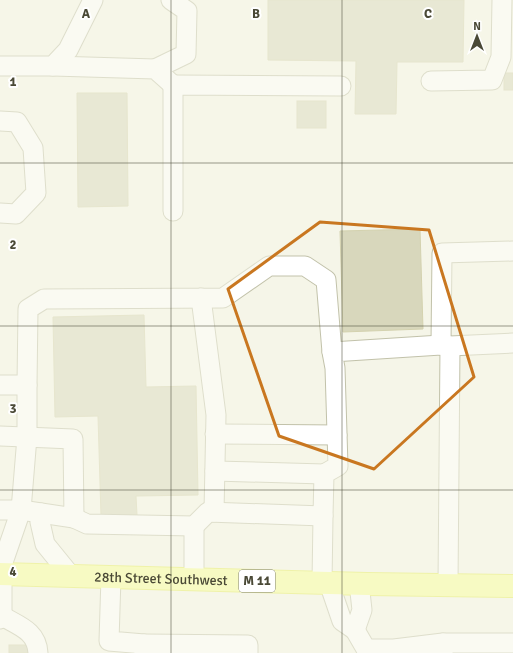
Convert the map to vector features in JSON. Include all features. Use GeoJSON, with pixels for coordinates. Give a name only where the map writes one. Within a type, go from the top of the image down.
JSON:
{"type":"FeatureCollection","features":[{"type":"Feature","properties":{"kind":"main road","name":"28th Street Southwest"},"geometry":{"type":"LineString","coordinates":[[1,573],[326,583],[513,586]]}},
{"type":"Feature","properties":{"kind":"lane"},"geometry":{"type":"LineString","coordinates":[[53,66],[68,50],[92,0]]}},
{"type":"Feature","properties":{"kind":"lane"},"geometry":{"type":"LineString","coordinates":[[0,66],[155,68],[186,54],[188,11],[171,0]]}},
{"type":"Feature","properties":{"kind":"lane"},"geometry":{"type":"LineString","coordinates":[[431,81],[492,80],[502,57],[502,0]]}},
{"type":"Feature","properties":{"kind":"lane"},"geometry":{"type":"LineString","coordinates":[[155,68],[173,85],[341,86]]}},
{"type":"Feature","properties":{"kind":"lane"},"geometry":{"type":"LineString","coordinates":[[173,85],[173,211]]}},
{"type":"Feature","properties":{"kind":"lane"},"geometry":{"type":"LineString","coordinates":[[0,121],[17,122],[32,148],[36,193],[16,214],[0,213]]}},
{"type":"Feature","properties":{"kind":"lane"},"geometry":{"type":"LineString","coordinates":[[448,585],[445,346],[442,253],[513,251]]}},
{"type":"Feature","properties":{"kind":"lane"},"geometry":{"type":"LineString","coordinates":[[38,653],[38,646],[32,633],[1,617],[1,573],[21,510],[27,437],[28,309],[44,299],[222,298],[269,266],[305,266],[326,280],[332,352],[335,368],[338,466],[324,474],[215,471]]}},
{"type":"Feature","properties":{"kind":"lane"},"geometry":{"type":"LineString","coordinates":[[201,298],[216,415],[214,512]]}},
{"type":"Feature","properties":{"kind":"lane"},"geometry":{"type":"LineString","coordinates":[[332,352],[513,343]]}},
{"type":"Feature","properties":{"kind":"lane"},"geometry":{"type":"LineString","coordinates":[[0,384],[27,385]]}},
{"type":"Feature","properties":{"kind":"lane"},"geometry":{"type":"LineString","coordinates":[[215,434],[337,435]]}},
{"type":"Feature","properties":{"kind":"lane"},"geometry":{"type":"LineString","coordinates":[[0,436],[73,438],[74,518]]}},
{"type":"Feature","properties":{"kind":"lane"},"geometry":{"type":"LineString","coordinates":[[324,474],[326,583],[342,621],[356,630],[366,649],[394,651],[513,643]]}},
{"type":"Feature","properties":{"kind":"lane"},"geometry":{"type":"LineString","coordinates":[[0,510],[21,510],[74,518],[87,524],[194,526]]}},
{"type":"Feature","properties":{"kind":"lane"},"geometry":{"type":"LineString","coordinates":[[194,579],[194,526],[208,512],[324,516]]}},
{"type":"Feature","properties":{"kind":"lane"},"geometry":{"type":"LineString","coordinates":[[41,513],[40,522],[45,544],[71,576]]}},
{"type":"Feature","properties":{"kind":"lane"},"geometry":{"type":"LineString","coordinates":[[111,577],[109,641],[144,648],[248,645],[248,653]]}},
{"type":"Feature","properties":{"kind":"lane"},"geometry":{"type":"LineString","coordinates":[[356,630],[362,610],[358,583]]}},
{"type":"Feature","properties":{"kind":"highlighted area"},"geometry":{"type":"Polygon","coordinates":[[[320,222],[429,230],[474,377],[374,469],[279,436],[228,289],[320,222]]]}},
{"type":"Feature","properties":{"kind":"building"},"geometry":{"type":"Polygon","coordinates":[[[268,0],[464,0],[463,62],[397,62],[396,114],[355,114],[356,61],[268,60],[268,0]]]}},
{"type":"Feature","properties":{"kind":"building"},"geometry":{"type":"Polygon","coordinates":[[[504,73],[513,73],[513,90],[504,90],[504,73]]]}},
{"type":"Feature","properties":{"kind":"building"},"geometry":{"type":"Polygon","coordinates":[[[77,93],[127,93],[128,206],[78,207],[77,93]]]}},
{"type":"Feature","properties":{"kind":"building"},"geometry":{"type":"Polygon","coordinates":[[[297,101],[326,101],[326,128],[297,128],[297,101]]]}},
{"type":"Feature","properties":{"kind":"building"},"geometry":{"type":"Polygon","coordinates":[[[420,229],[423,329],[343,332],[340,231],[420,229]]]}},
{"type":"Feature","properties":{"kind":"building"},"geometry":{"type":"Polygon","coordinates":[[[144,315],[146,387],[196,386],[198,495],[136,496],[137,515],[101,516],[98,416],[55,417],[53,317],[144,315]]]}},
{"type":"Feature","properties":{"kind":"building"},"geometry":{"type":"Polygon","coordinates":[[[9,645],[32,645],[32,653],[9,653],[9,645]]]}}]}
